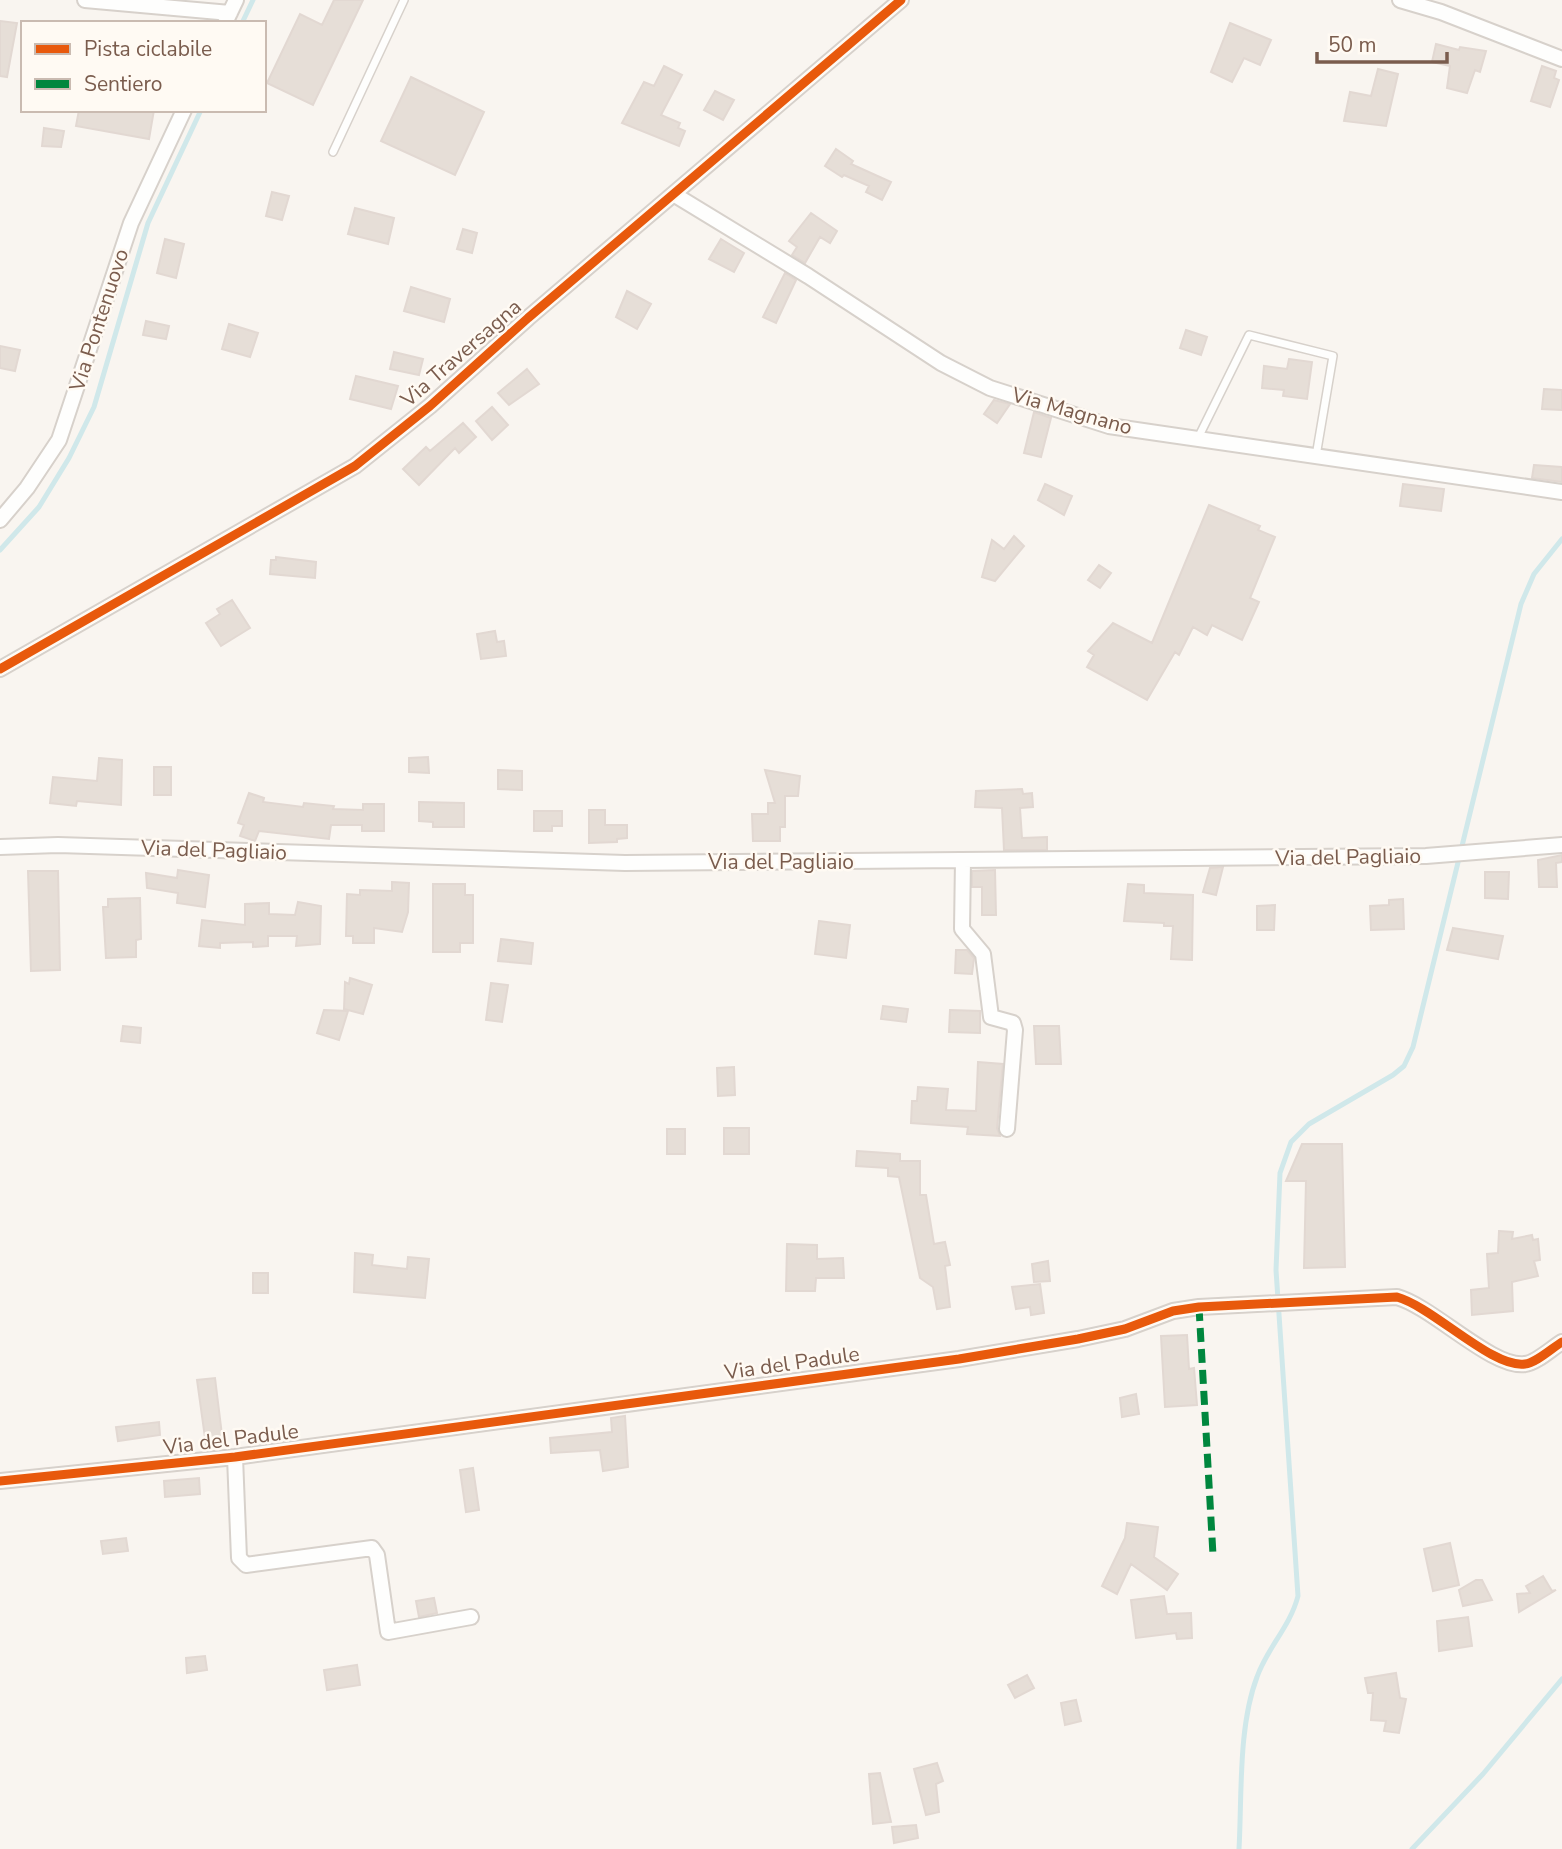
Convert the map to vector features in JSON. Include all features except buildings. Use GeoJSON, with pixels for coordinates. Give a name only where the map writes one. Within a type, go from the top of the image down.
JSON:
{"type":"FeatureCollection","features":[{"type":"Feature","properties":{"kind":"street"},"geometry":{"type":"LineString","coordinates":[[85,0],[230,12]]}},
{"type":"Feature","properties":{"kind":"street","name":"Via Traversagna"},"geometry":{"type":"LineString","coordinates":[[0,669],[355,466],[430,406],[548,301],[901,0]]}},
{"type":"Feature","properties":{"kind":"street"},"geometry":{"type":"LineString","coordinates":[[1401,0],[1441,12],[1562,59]]}},
{"type":"Feature","properties":{"kind":"street","name":"Via Pontenuovo"},"geometry":{"type":"LineString","coordinates":[[0,520],[27,488],[59,440],[131,223],[183,112]]}},
{"type":"Feature","properties":{"kind":"street","name":"Via Magnano"},"geometry":{"type":"LineString","coordinates":[[675,195],[808,276],[941,363],[990,388],[1109,426],[1562,492]]}},
{"type":"Feature","properties":{"kind":"street","name":"Via del Pagliaio"},"geometry":{"type":"LineString","coordinates":[[0,847],[72,845],[625,863],[1450,855],[1562,845]]}},
{"type":"Feature","properties":{"kind":"street"},"geometry":{"type":"LineString","coordinates":[[963,860],[962,929],[983,954],[991,1017],[1013,1023],[1015,1030],[1007,1129]]}},
{"type":"Feature","properties":{"kind":"street","name":"Via del Padule"},"geometry":{"type":"LineString","coordinates":[[0,1481],[235,1457],[959,1359],[1090,1337],[1125,1329],[1173,1311],[1397,1297],[1416,1303],[1508,1363],[1526,1365],[1562,1342]]}},
{"type":"Feature","properties":{"kind":"street"},"geometry":{"type":"LineString","coordinates":[[235,1457],[239,1558],[246,1565],[372,1548],[377,1555],[388,1632],[471,1617]]}},
{"type":"Feature","properties":{"kind":"lane"},"geometry":{"type":"LineString","coordinates":[[333,152],[404,0]]}},
{"type":"Feature","properties":{"kind":"lane"},"geometry":{"type":"LineString","coordinates":[[1198,439],[1249,335],[1333,356],[1316,457]]}},
{"type":"Feature","properties":{"kind":"waterway"},"geometry":{"type":"LineString","coordinates":[[243,21],[253,0]]}},
{"type":"Feature","properties":{"kind":"waterway"},"geometry":{"type":"LineString","coordinates":[[0,550],[39,507],[69,458],[94,407],[148,223],[200,112]]}},
{"type":"Feature","properties":{"kind":"waterway"},"geometry":{"type":"LineString","coordinates":[[1239,1849],[1244,1739],[1251,1697],[1261,1666],[1290,1618],[1298,1596],[1276,1270],[1280,1173],[1291,1142],[1309,1124],[1393,1075],[1404,1066],[1413,1047],[1521,604],[1534,574],[1562,539]]}},
{"type":"Feature","properties":{"kind":"waterway"},"geometry":{"type":"LineString","coordinates":[[1412,1849],[1483,1774],[1562,1679]]}},
{"type":"Feature","properties":{"kind":"marked path"},"geometry":{"type":"LineString","coordinates":[[1199,1307],[1213,1555]]}},
{"type":"Feature","properties":{"kind":"cycle path"},"geometry":{"type":"LineString","coordinates":[[0,669],[355,466],[430,406],[528,318],[901,0]]}},
{"type":"Feature","properties":{"kind":"cycle path"},"geometry":{"type":"LineString","coordinates":[[0,1481],[235,1457],[959,1359],[1125,1329],[1173,1311],[1199,1307],[1397,1297],[1428,1312],[1480,1348],[1512,1363],[1529,1363],[1562,1342]]}}]}
